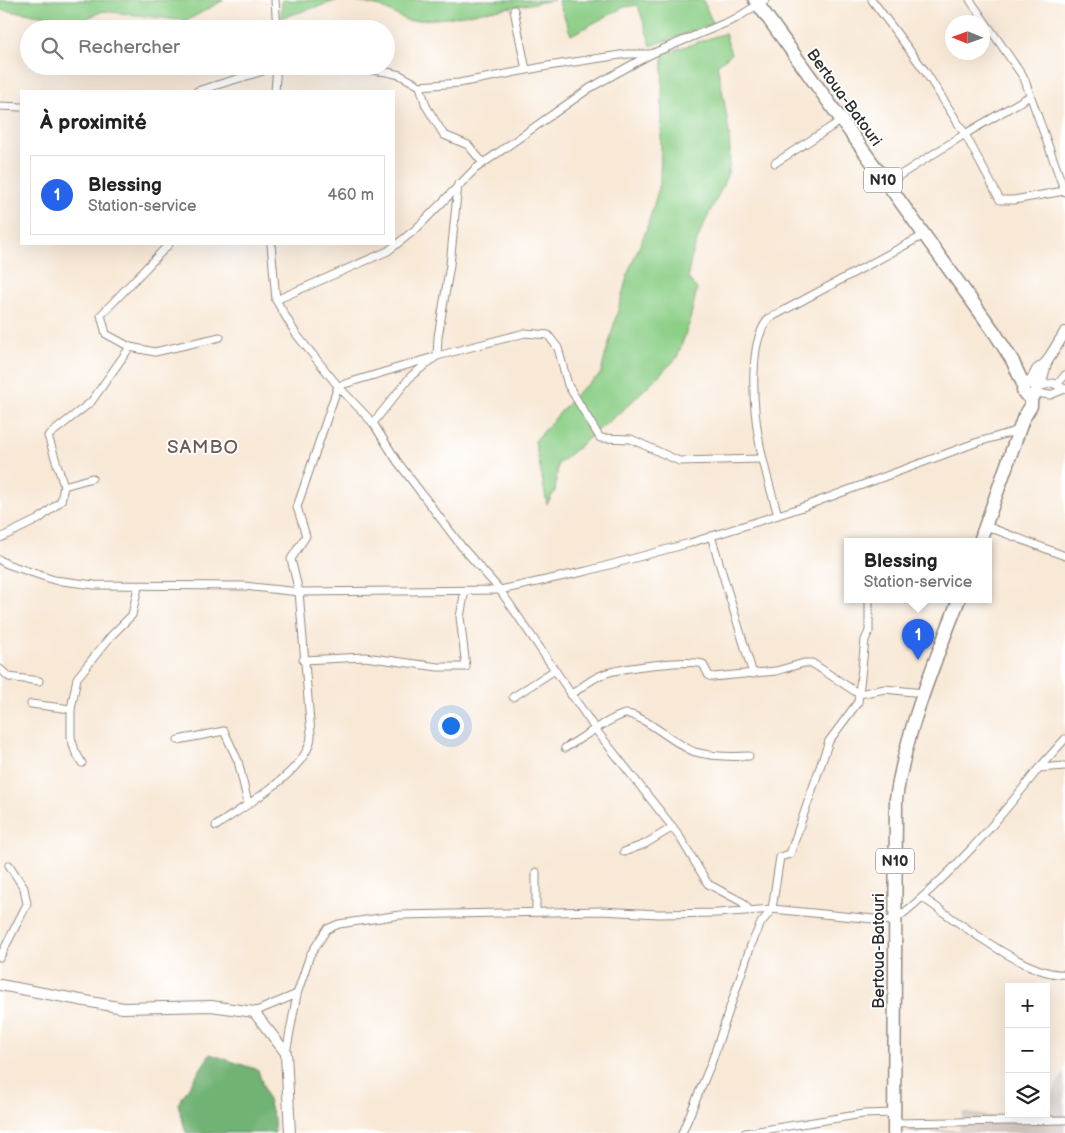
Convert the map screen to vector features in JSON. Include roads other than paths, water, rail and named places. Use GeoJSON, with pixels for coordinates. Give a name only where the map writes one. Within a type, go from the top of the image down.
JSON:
{"type":"FeatureCollection","features":[{"type":"Feature","properties":{"kind":"highway","name":"Bertoua-Batouri"},"geometry":{"type":"LineString","coordinates":[[759,2],[1012,360],[1026,371],[1031,388]]}},
{"type":"Feature","properties":{"kind":"highway"},"geometry":{"type":"LineString","coordinates":[[981,538],[1021,424],[1031,406],[1031,388]]}},
{"type":"Feature","properties":{"kind":"highway","name":"Bertoua-Batouri"},"geometry":{"type":"LineString","coordinates":[[894,1123],[896,799],[902,767],[924,693],[958,603]]}},
{"type":"Feature","properties":{"kind":"street"},"geometry":{"type":"LineString","coordinates":[[276,0],[277,20]]}},
{"type":"Feature","properties":{"kind":"street"},"geometry":{"type":"LineString","coordinates":[[872,0],[924,71],[965,134],[1000,200],[1014,200],[1065,192],[1018,67],[970,0]]}},
{"type":"Feature","properties":{"kind":"street"},"geometry":{"type":"LineString","coordinates":[[276,300],[388,251],[416,229],[458,184],[483,163],[590,88],[651,54],[727,23],[759,2]]}},
{"type":"Feature","properties":{"kind":"street"},"geometry":{"type":"LineString","coordinates":[[514,10],[526,70]]}},
{"type":"Feature","properties":{"kind":"street"},"geometry":{"type":"LineString","coordinates":[[395,74],[420,86],[459,83],[619,55],[651,54]]}},
{"type":"Feature","properties":{"kind":"street"},"geometry":{"type":"LineString","coordinates":[[201,90],[250,75]]}},
{"type":"Feature","properties":{"kind":"street"},"geometry":{"type":"LineString","coordinates":[[275,90],[276,75]]}},
{"type":"Feature","properties":{"kind":"street"},"geometry":{"type":"LineString","coordinates":[[420,86],[426,106],[444,134],[468,145],[483,163]]}},
{"type":"Feature","properties":{"kind":"street"},"geometry":{"type":"LineString","coordinates":[[886,184],[1030,96]]}},
{"type":"Feature","properties":{"kind":"street"},"geometry":{"type":"LineString","coordinates":[[0,106],[20,107]]}},
{"type":"Feature","properties":{"kind":"street"},"geometry":{"type":"LineString","coordinates":[[775,163],[842,120]]}},
{"type":"Feature","properties":{"kind":"street"},"geometry":{"type":"LineString","coordinates":[[373,423],[411,376],[437,356],[438,337],[450,265],[458,184]]}},
{"type":"Feature","properties":{"kind":"street"},"geometry":{"type":"LineString","coordinates":[[778,514],[762,459],[754,416],[755,352],[764,324],[768,319],[924,235]]}},
{"type":"Feature","properties":{"kind":"street"},"geometry":{"type":"LineString","coordinates":[[168,245],[101,315],[106,334],[130,347],[155,352],[220,337]]}},
{"type":"Feature","properties":{"kind":"street"},"geometry":{"type":"LineString","coordinates":[[271,245],[276,300],[296,334],[338,386],[373,423],[397,461],[462,548],[500,590],[596,730],[673,826],[708,884],[742,902],[750,911]]}},
{"type":"Feature","properties":{"kind":"street"},"geometry":{"type":"LineString","coordinates":[[1031,388],[1042,379],[1046,364],[1065,332]]}},
{"type":"Feature","properties":{"kind":"street"},"geometry":{"type":"LineString","coordinates":[[338,386],[437,356],[525,333],[548,335],[558,348],[568,385],[600,438],[631,439],[679,461],[762,459]]}},
{"type":"Feature","properties":{"kind":"street"},"geometry":{"type":"LineString","coordinates":[[0,538],[24,528],[61,501],[64,486],[48,436],[91,402],[130,347]]}},
{"type":"Feature","properties":{"kind":"street"},"geometry":{"type":"LineString","coordinates":[[1057,385],[1065,375]]}},
{"type":"Feature","properties":{"kind":"street"},"geometry":{"type":"LineString","coordinates":[[1031,388],[1049,383],[1065,389]]}},
{"type":"Feature","properties":{"kind":"street"},"geometry":{"type":"LineString","coordinates":[[216,826],[287,777],[310,747],[311,734],[298,592],[291,559],[306,536],[296,508],[338,386]]}},
{"type":"Feature","properties":{"kind":"street"},"geometry":{"type":"LineString","coordinates":[[1031,388],[1050,395],[1065,389]]}},
{"type":"Feature","properties":{"kind":"street"},"geometry":{"type":"LineString","coordinates":[[0,560],[54,580],[94,585],[138,587],[244,586],[298,592],[500,590],[636,558],[711,536],[778,514],[975,443],[1021,424]]}},
{"type":"Feature","properties":{"kind":"street"},"geometry":{"type":"LineString","coordinates":[[64,486],[92,478]]}},
{"type":"Feature","properties":{"kind":"street"},"geometry":{"type":"LineString","coordinates":[[986,526],[1065,556]]}},
{"type":"Feature","properties":{"kind":"street"},"geometry":{"type":"LineString","coordinates":[[711,536],[753,674]]}},
{"type":"Feature","properties":{"kind":"street"},"geometry":{"type":"LineString","coordinates":[[82,763],[71,737],[71,709],[77,678],[110,636],[132,615],[138,587]]}},
{"type":"Feature","properties":{"kind":"street"},"geometry":{"type":"LineString","coordinates":[[303,660],[365,656],[438,667],[466,667],[460,617],[466,590]]}},
{"type":"Feature","properties":{"kind":"street"},"geometry":{"type":"LineString","coordinates":[[682,1133],[712,1064],[751,945],[761,923],[772,908],[780,857],[790,854],[829,740],[858,702],[865,640],[870,631],[869,603]]}},
{"type":"Feature","properties":{"kind":"street"},"geometry":{"type":"LineString","coordinates":[[572,695],[602,674],[617,670],[666,664],[703,664],[711,677],[753,674],[812,663],[859,694],[885,689],[924,693]]}},
{"type":"Feature","properties":{"kind":"street"},"geometry":{"type":"LineString","coordinates":[[0,669],[9,677],[39,681]]}},
{"type":"Feature","properties":{"kind":"street"},"geometry":{"type":"LineString","coordinates":[[512,697],[555,670]]}},
{"type":"Feature","properties":{"kind":"street"},"geometry":{"type":"LineString","coordinates":[[30,704],[71,709]]}},
{"type":"Feature","properties":{"kind":"street"},"geometry":{"type":"LineString","coordinates":[[565,748],[623,715],[634,714],[672,741],[695,752],[724,757],[749,756]]}},
{"type":"Feature","properties":{"kind":"street"},"geometry":{"type":"LineString","coordinates":[[178,740],[224,731],[238,761],[248,803]]}},
{"type":"Feature","properties":{"kind":"street"},"geometry":{"type":"LineString","coordinates":[[290,1133],[286,1053],[297,994],[314,946],[327,929],[339,924],[400,915],[601,911],[660,914],[750,911],[772,908],[894,921],[923,898],[990,829],[1065,739]]}},
{"type":"Feature","properties":{"kind":"street"},"geometry":{"type":"LineString","coordinates":[[1039,768],[1065,766]]}},
{"type":"Feature","properties":{"kind":"street"},"geometry":{"type":"LineString","coordinates":[[624,852],[645,844],[673,826]]}},
{"type":"Feature","properties":{"kind":"street"},"geometry":{"type":"LineString","coordinates":[[0,957],[27,904],[24,888],[9,865]]}},
{"type":"Feature","properties":{"kind":"street"},"geometry":{"type":"LineString","coordinates":[[536,872],[536,912]]}},
{"type":"Feature","properties":{"kind":"street"},"geometry":{"type":"LineString","coordinates":[[923,898],[1018,960],[1050,973],[1065,974]]}},
{"type":"Feature","properties":{"kind":"street"},"geometry":{"type":"LineString","coordinates":[[0,985],[123,1008],[211,1006],[254,1012],[297,994]]}},
{"type":"Feature","properties":{"kind":"street"},"geometry":{"type":"LineString","coordinates":[[254,1012],[286,1053]]}},
{"type":"Feature","properties":{"kind":"street"},"geometry":{"type":"LineString","coordinates":[[745,1133],[863,1114],[894,1123],[1065,1120]]}},
{"type":"Feature","properties":{"kind":"place","name":"Blessing"},"geometry":{"type":"Point","coordinates":[918,660]}},
{"type":"Feature","properties":{"kind":"district","name":"SAMBO"},"geometry":{"type":"Point","coordinates":[203,446]}}]}
